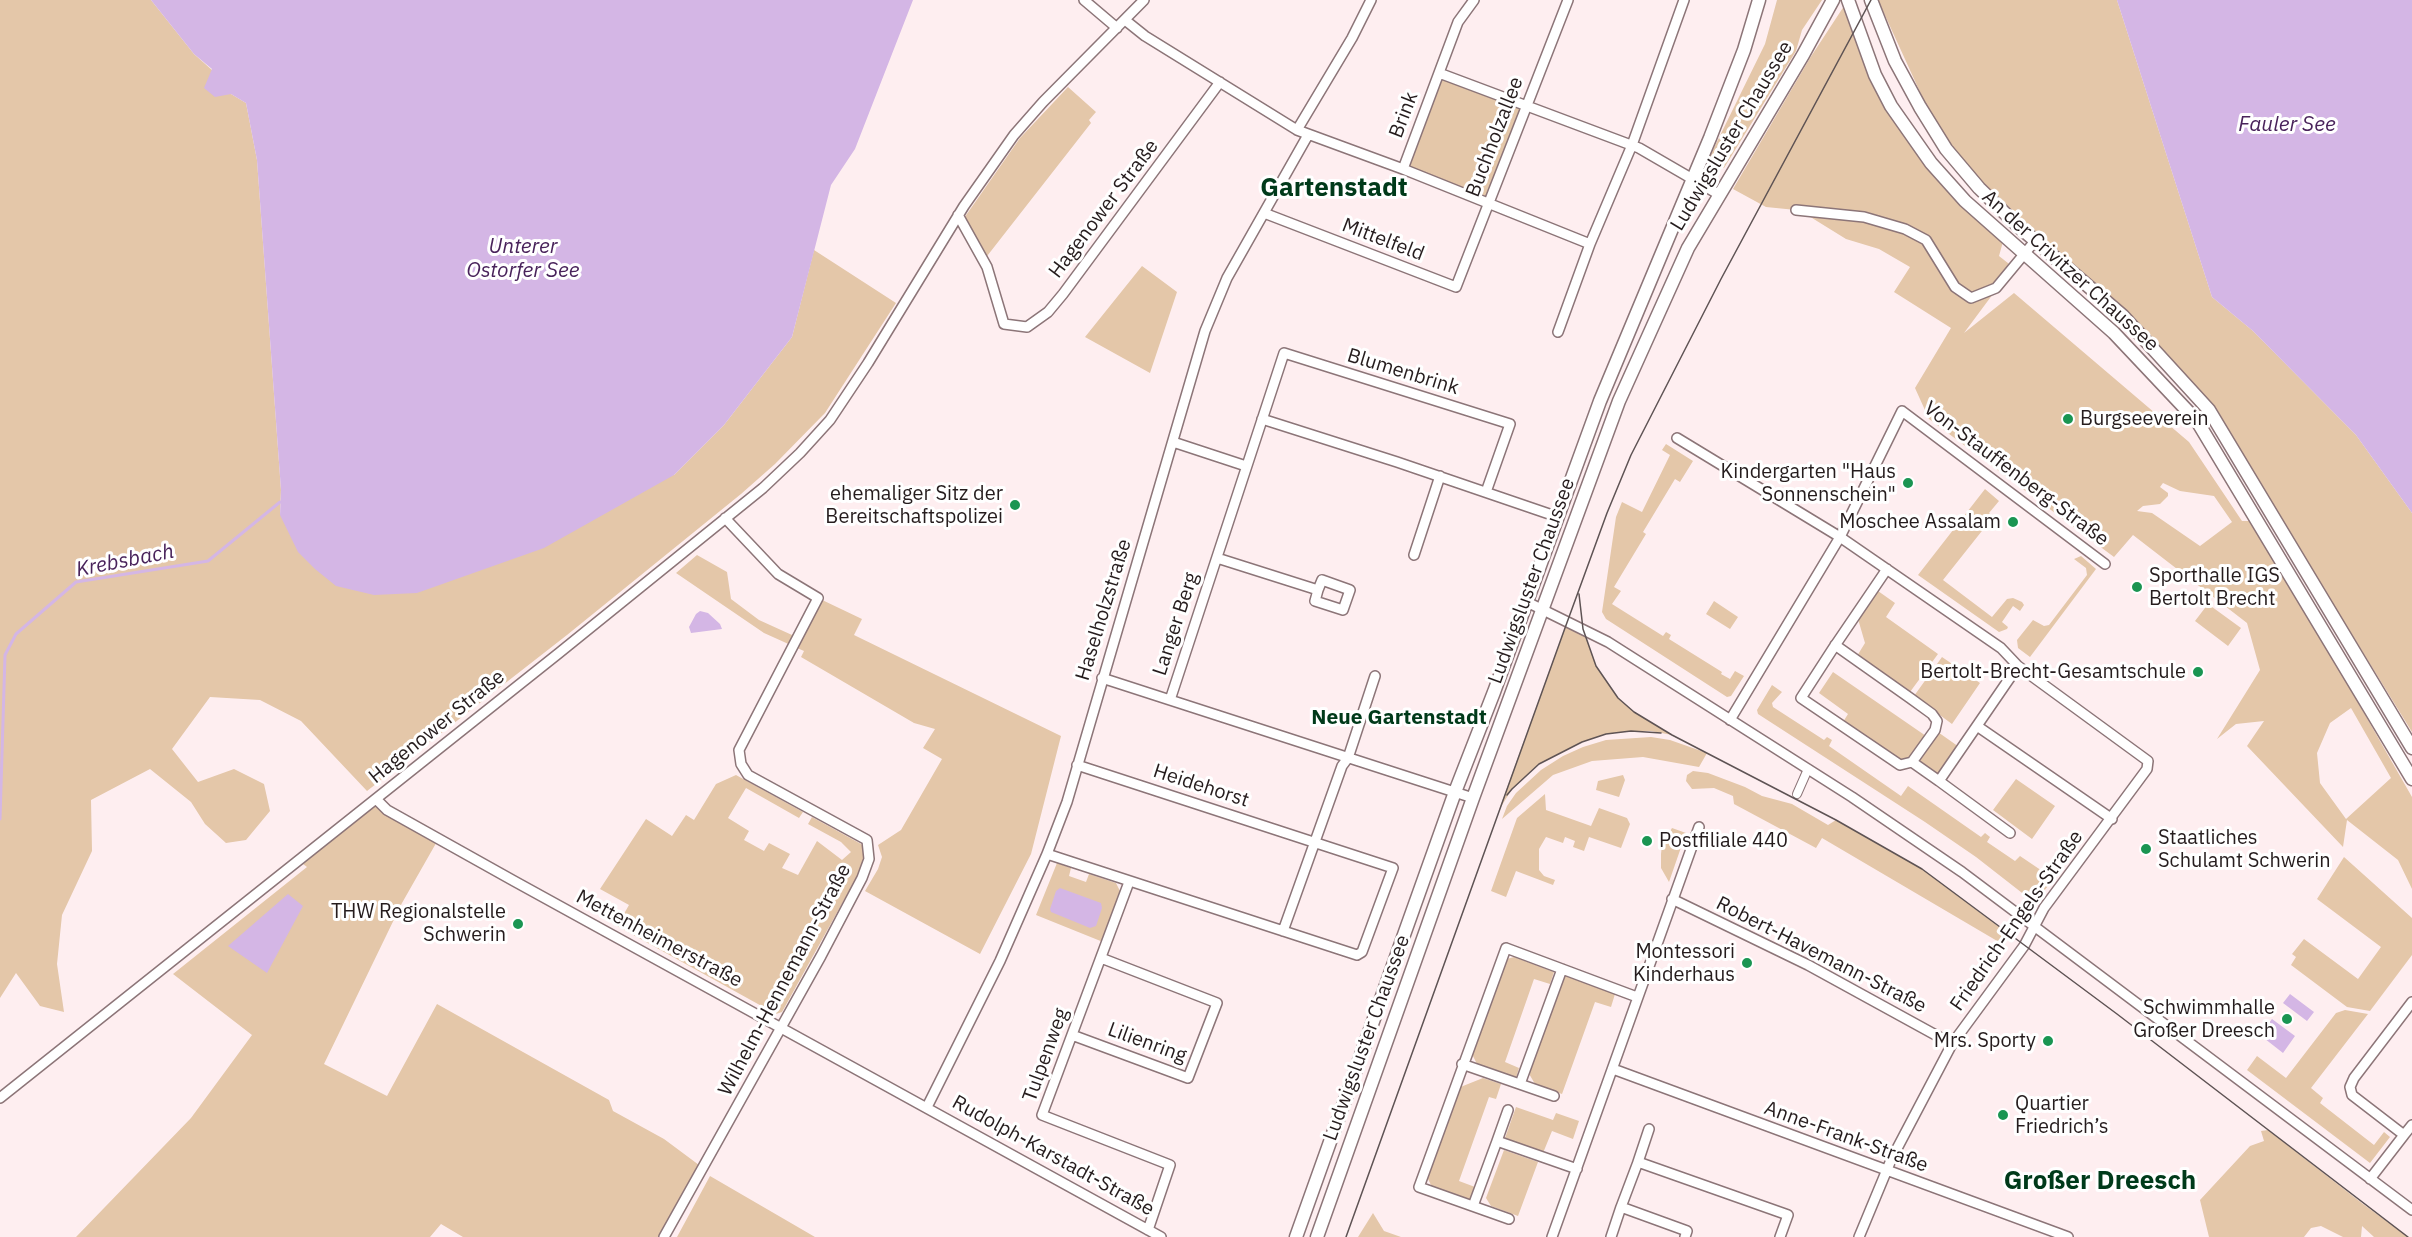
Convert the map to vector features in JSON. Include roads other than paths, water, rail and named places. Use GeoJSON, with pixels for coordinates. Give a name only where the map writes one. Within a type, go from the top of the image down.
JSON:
{"type":"FeatureCollection","features":[{"type":"Feature","properties":{"kind":"street"},"geometry":{"type":"LineString","coordinates":[[1084,0],[1117,28]]}},
{"type":"Feature","properties":{"kind":"street","name":"Hagenower Straße"},"geometry":{"type":"LineString","coordinates":[[0,1098],[172,963],[763,488],[800,453],[830,420],[868,363],[958,215],[1014,135],[1043,102],[1144,0]]}},
{"type":"Feature","properties":{"kind":"street"},"geometry":{"type":"LineString","coordinates":[[1297,130],[1352,38],[1371,0]]}},
{"type":"Feature","properties":{"kind":"street","name":"Brink"},"geometry":{"type":"LineString","coordinates":[[1403,169],[1458,22],[1474,0]]}},
{"type":"Feature","properties":{"kind":"street","name":"Buchholzallee"},"geometry":{"type":"LineString","coordinates":[[1456,287],[1568,0]]}},
{"type":"Feature","properties":{"kind":"street"},"geometry":{"type":"LineString","coordinates":[[1558,332],[1590,244],[1632,145],[1684,0]]}},
{"type":"Feature","properties":{"kind":"street","name":"Ludwigsluster Chaussee"},"geometry":{"type":"LineString","coordinates":[[1296,1237],[1455,792],[1600,401],[1744,50],[1759,0]]}},
{"type":"Feature","properties":{"kind":"street","name":"Ludwigsluster Chaussee"},"geometry":{"type":"LineString","coordinates":[[1317,1237],[1473,798],[1619,401],[1684,256],[1833,0]]}},
{"type":"Feature","properties":{"kind":"street","name":"An der Crivitzer Chaussee"},"geometry":{"type":"LineString","coordinates":[[1848,0],[1875,75],[1892,106],[1931,163],[1965,201],[2114,333],[2197,421],[2412,779]]}},
{"type":"Feature","properties":{"kind":"street","name":"An der Crivitzer Chaussee"},"geometry":{"type":"LineString","coordinates":[[1871,0],[1895,61],[1946,149],[1979,188],[2035,241],[2123,316],[2209,410],[2412,748]]}},
{"type":"Feature","properties":{"kind":"street"},"geometry":{"type":"LineString","coordinates":[[1125,20],[1145,36],[1308,135]]}},
{"type":"Feature","properties":{"kind":"street","name":"Brink"},"geometry":{"type":"LineString","coordinates":[[1439,73],[1526,107]]}},
{"type":"Feature","properties":{"kind":"street","name":"Hagenower Straße"},"geometry":{"type":"LineString","coordinates":[[958,215],[987,267],[1004,324],[1027,327],[1048,312],[1063,294],[1220,82]]}},
{"type":"Feature","properties":{"kind":"street"},"geometry":{"type":"LineString","coordinates":[[1526,107],[1632,145],[1720,195]]}},
{"type":"Feature","properties":{"kind":"street","name":"Brink"},"geometry":{"type":"LineString","coordinates":[[1308,135],[1490,203]]}},
{"type":"Feature","properties":{"kind":"street","name":"Haselholzstraße"},"geometry":{"type":"LineString","coordinates":[[927,1107],[1000,961],[1067,802],[1205,331],[1227,278],[1308,135]]}},
{"type":"Feature","properties":{"kind":"street"},"geometry":{"type":"LineString","coordinates":[[1490,203],[1590,244]]}},
{"type":"Feature","properties":{"kind":"street"},"geometry":{"type":"LineString","coordinates":[[1796,210],[1864,218],[1905,229],[1926,240],[1955,287],[1971,298],[1996,288],[2035,241]]}},
{"type":"Feature","properties":{"kind":"street","name":"Mittelfeld"},"geometry":{"type":"LineString","coordinates":[[1264,213],[1456,287]]}},
{"type":"Feature","properties":{"kind":"street","name":"Blumenbrink"},"geometry":{"type":"LineString","coordinates":[[1246,466],[1284,353],[1510,424],[1486,492]]}},
{"type":"Feature","properties":{"kind":"street","name":"Von-Stauffenberg-Straße"},"geometry":{"type":"LineString","coordinates":[[1730,720],[1840,537],[1902,411],[2106,564]]}},
{"type":"Feature","properties":{"kind":"street"},"geometry":{"type":"LineString","coordinates":[[1262,419],[1440,476],[1558,517]]}},
{"type":"Feature","properties":{"kind":"street"},"geometry":{"type":"LineString","coordinates":[[1677,438],[1840,537],[2001,648],[2018,666],[1939,781]]}},
{"type":"Feature","properties":{"kind":"street"},"geometry":{"type":"LineString","coordinates":[[1173,442],[1246,466]]}},
{"type":"Feature","properties":{"kind":"street","name":"Langer Berg"},"geometry":{"type":"LineString","coordinates":[[1170,700],[1246,466]]}},
{"type":"Feature","properties":{"kind":"street"},"geometry":{"type":"LineString","coordinates":[[1414,555],[1440,476]]}},
{"type":"Feature","properties":{"kind":"street","name":"Wilhelm-Hennemann-Straße"},"geometry":{"type":"LineString","coordinates":[[664,1237],[857,887],[870,859],[867,840],[748,775],[741,764],[739,750],[818,598],[778,574],[725,518]]}},
{"type":"Feature","properties":{"kind":"street","name":"Langer Berg"},"geometry":{"type":"LineString","coordinates":[[1217,558],[1318,590]]}},
{"type":"Feature","properties":{"kind":"street"},"geometry":{"type":"LineString","coordinates":[[1835,645],[1925,709],[1937,721],[1935,730],[1912,762],[1900,765],[1801,698],[1835,645],[1887,570]]}},
{"type":"Feature","properties":{"kind":"street"},"geometry":{"type":"LineString","coordinates":[[1527,602],[1608,642],[1962,872],[2412,1210]]}},
{"type":"Feature","properties":{"kind":"street","name":"Friedrich-Engels-Straße"},"geometry":{"type":"LineString","coordinates":[[1859,1237],[1887,1171],[1952,1044],[2024,946],[2044,908],[2147,769],[2148,761],[2018,666]]}},
{"type":"Feature","properties":{"kind":"street"},"geometry":{"type":"LineString","coordinates":[[1283,931],[1341,766],[1348,758],[1375,676]]}},
{"type":"Feature","properties":{"kind":"street","name":"Langer Berg"},"geometry":{"type":"LineString","coordinates":[[1102,678],[1473,798]]}},
{"type":"Feature","properties":{"kind":"street"},"geometry":{"type":"LineString","coordinates":[[1977,726],[2112,819]]}},
{"type":"Feature","properties":{"kind":"street"},"geometry":{"type":"LineString","coordinates":[[1912,762],[2010,833]]}},
{"type":"Feature","properties":{"kind":"street","name":"Heidehorst"},"geometry":{"type":"LineString","coordinates":[[1077,765],[1393,868],[1362,952],[1357,955],[1129,882]]}},
{"type":"Feature","properties":{"kind":"street"},"geometry":{"type":"LineString","coordinates":[[1797,794],[1808,770]]}},
{"type":"Feature","properties":{"kind":"street","name":"Mettenheimerstraße"},"geometry":{"type":"LineString","coordinates":[[376,799],[387,810],[927,1107]]}},
{"type":"Feature","properties":{"kind":"street"},"geometry":{"type":"LineString","coordinates":[[1552,1237],[1699,827]]}},
{"type":"Feature","properties":{"kind":"street"},"geometry":{"type":"LineString","coordinates":[[1047,854],[1129,882]]}},
{"type":"Feature","properties":{"kind":"street","name":"Tulpenweg"},"geometry":{"type":"LineString","coordinates":[[1129,882],[1042,1115],[1170,1166],[1148,1230]]}},
{"type":"Feature","properties":{"kind":"street","name":"Robert-Havemann-Straße"},"geometry":{"type":"LineString","coordinates":[[1672,899],[1808,965],[1952,1044]]}},
{"type":"Feature","properties":{"kind":"street"},"geometry":{"type":"LineString","coordinates":[[1509,1219],[1419,1187],[1506,948],[1637,997]]}},
{"type":"Feature","properties":{"kind":"street","name":"Lilienring"},"geometry":{"type":"LineString","coordinates":[[1072,1035],[1188,1078],[1217,1003],[1101,958]]}},
{"type":"Feature","properties":{"kind":"street"},"geometry":{"type":"LineString","coordinates":[[1520,1084],[1562,969]]}},
{"type":"Feature","properties":{"kind":"street"},"geometry":{"type":"LineString","coordinates":[[2404,1135],[2352,1095],[2350,1087],[2354,1078],[2412,1002]]}},
{"type":"Feature","properties":{"kind":"street"},"geometry":{"type":"LineString","coordinates":[[1462,1064],[1554,1096]]}},
{"type":"Feature","properties":{"kind":"street","name":"Anne-Frank-Straße"},"geometry":{"type":"LineString","coordinates":[[1613,1069],[2068,1237]]}},
{"type":"Feature","properties":{"kind":"street","name":"Rudolph-Karstadt-Straße"},"geometry":{"type":"LineString","coordinates":[[927,1107],[1161,1237]]}},
{"type":"Feature","properties":{"kind":"street"},"geometry":{"type":"LineString","coordinates":[[1473,1206],[1508,1110]]}},
{"type":"Feature","properties":{"kind":"street"},"geometry":{"type":"LineString","coordinates":[[2370,1179],[2412,1125]]}},
{"type":"Feature","properties":{"kind":"street"},"geometry":{"type":"LineString","coordinates":[[1611,1237],[1649,1129]]}},
{"type":"Feature","properties":{"kind":"street"},"geometry":{"type":"LineString","coordinates":[[1497,1141],[1577,1169]]}},
{"type":"Feature","properties":{"kind":"street"},"geometry":{"type":"LineString","coordinates":[[1638,1162],[1788,1215],[1780,1237]]}},
{"type":"Feature","properties":{"kind":"street"},"geometry":{"type":"LineString","coordinates":[[1622,1207],[1688,1231],[1685,1237]]}},
{"type":"Feature","properties":{"kind":"water","name":"Unterer Ostorfer See"},"geometry":{"type":"Polygon","coordinates":[[[151,0],[913,0],[855,149],[831,185],[792,337],[724,425],[674,475],[544,548],[417,593],[374,595],[336,586],[315,569],[298,552],[280,515],[281,490],[257,160],[246,103],[231,94],[215,97],[204,88],[212,69],[194,54],[151,0]]]}},
{"type":"Feature","properties":{"kind":"water","name":"Fauler See"},"geometry":{"type":"Polygon","coordinates":[[[2117,0],[2412,0],[2412,513],[2356,435],[2253,331],[2212,297],[2117,0]]]}},
{"type":"Feature","properties":{"kind":"water"},"geometry":{"type":"Polygon","coordinates":[[[700,611],[708,613],[722,629],[691,633],[689,627],[700,611]]]}},
{"type":"Feature","properties":{"kind":"water"},"geometry":{"type":"Polygon","coordinates":[[[1060,888],[1101,903],[1102,908],[1096,926],[1090,928],[1051,912],[1056,891],[1060,888]]]}},
{"type":"Feature","properties":{"kind":"water"},"geometry":{"type":"Polygon","coordinates":[[[288,894],[303,906],[267,973],[228,946],[288,894]]]}},
{"type":"Feature","properties":{"kind":"water"},"geometry":{"type":"Polygon","coordinates":[[[2290,994],[2314,1012],[2307,1021],[2283,1003],[2290,994]]]}},
{"type":"Feature","properties":{"kind":"water"},"geometry":{"type":"Polygon","coordinates":[[[2272,1019],[2295,1036],[2283,1053],[2260,1035],[2272,1019]]]}},
{"type":"Feature","properties":{"kind":"waterway","name":"Krebsbach"},"geometry":{"type":"LineString","coordinates":[[0,819],[5,655],[16,634],[76,582],[208,561],[280,502]]}},
{"type":"Feature","properties":{"kind":"tram line"},"geometry":{"type":"LineString","coordinates":[[1346,1237],[1565,628],[1631,455],[1721,279],[1871,0]]}},
{"type":"Feature","properties":{"kind":"tram line"},"geometry":{"type":"LineString","coordinates":[[1579,594],[1583,629],[1596,666],[1618,698],[1634,712],[1672,735],[1836,820],[1922,869],[2117,1014],[2408,1237]]}},
{"type":"Feature","properties":{"kind":"tram line"},"geometry":{"type":"LineString","coordinates":[[1507,795],[1539,764],[1582,742],[1606,734],[1631,731],[1661,733]]}},
{"type":"Feature","properties":{"kind":"place","name":"Burgseeverein"},"geometry":{"type":"Point","coordinates":[2068,419]}},
{"type":"Feature","properties":{"kind":"place","name":"Kindergarten \"Haus Sonnenschein\""},"geometry":{"type":"Point","coordinates":[1908,483]}},
{"type":"Feature","properties":{"kind":"place","name":"ehemaliger Sitz der Bereitschaftspolizei"},"geometry":{"type":"Point","coordinates":[1015,505]}},
{"type":"Feature","properties":{"kind":"place","name":"Moschee Assalam"},"geometry":{"type":"Point","coordinates":[2013,522]}},
{"type":"Feature","properties":{"kind":"place","name":"Sporthalle IGS Bertolt Brecht"},"geometry":{"type":"Point","coordinates":[2137,587]}},
{"type":"Feature","properties":{"kind":"place","name":"Bertolt-Brecht-Gesamtschule"},"geometry":{"type":"Point","coordinates":[2198,672]}},
{"type":"Feature","properties":{"kind":"place","name":"Postfiliale 440"},"geometry":{"type":"Point","coordinates":[1647,841]}},
{"type":"Feature","properties":{"kind":"place","name":"Staatliches Schulamt Schwerin"},"geometry":{"type":"Point","coordinates":[2146,849]}},
{"type":"Feature","properties":{"kind":"place","name":"THW Regionalstelle Schwerin"},"geometry":{"type":"Point","coordinates":[518,924]}},
{"type":"Feature","properties":{"kind":"place","name":"Montessori Kinderhaus"},"geometry":{"type":"Point","coordinates":[1747,963]}},
{"type":"Feature","properties":{"kind":"place","name":"Schwimmhalle Großer Dreesch"},"geometry":{"type":"Point","coordinates":[2287,1019]}},
{"type":"Feature","properties":{"kind":"place","name":"Mrs. Sporty"},"geometry":{"type":"Point","coordinates":[2048,1041]}},
{"type":"Feature","properties":{"kind":"place","name":"Quartier Friedrich’s"},"geometry":{"type":"Point","coordinates":[2003,1115]}},
{"type":"Feature","properties":{"kind":"district","name":"Gartenstadt"},"geometry":{"type":"Point","coordinates":[1334,188]}},
{"type":"Feature","properties":{"kind":"district","name":"Neue Gartenstadt"},"geometry":{"type":"Point","coordinates":[1399,718]}},
{"type":"Feature","properties":{"kind":"district","name":"Großer Dreesch"},"geometry":{"type":"Point","coordinates":[2100,1181]}}]}
